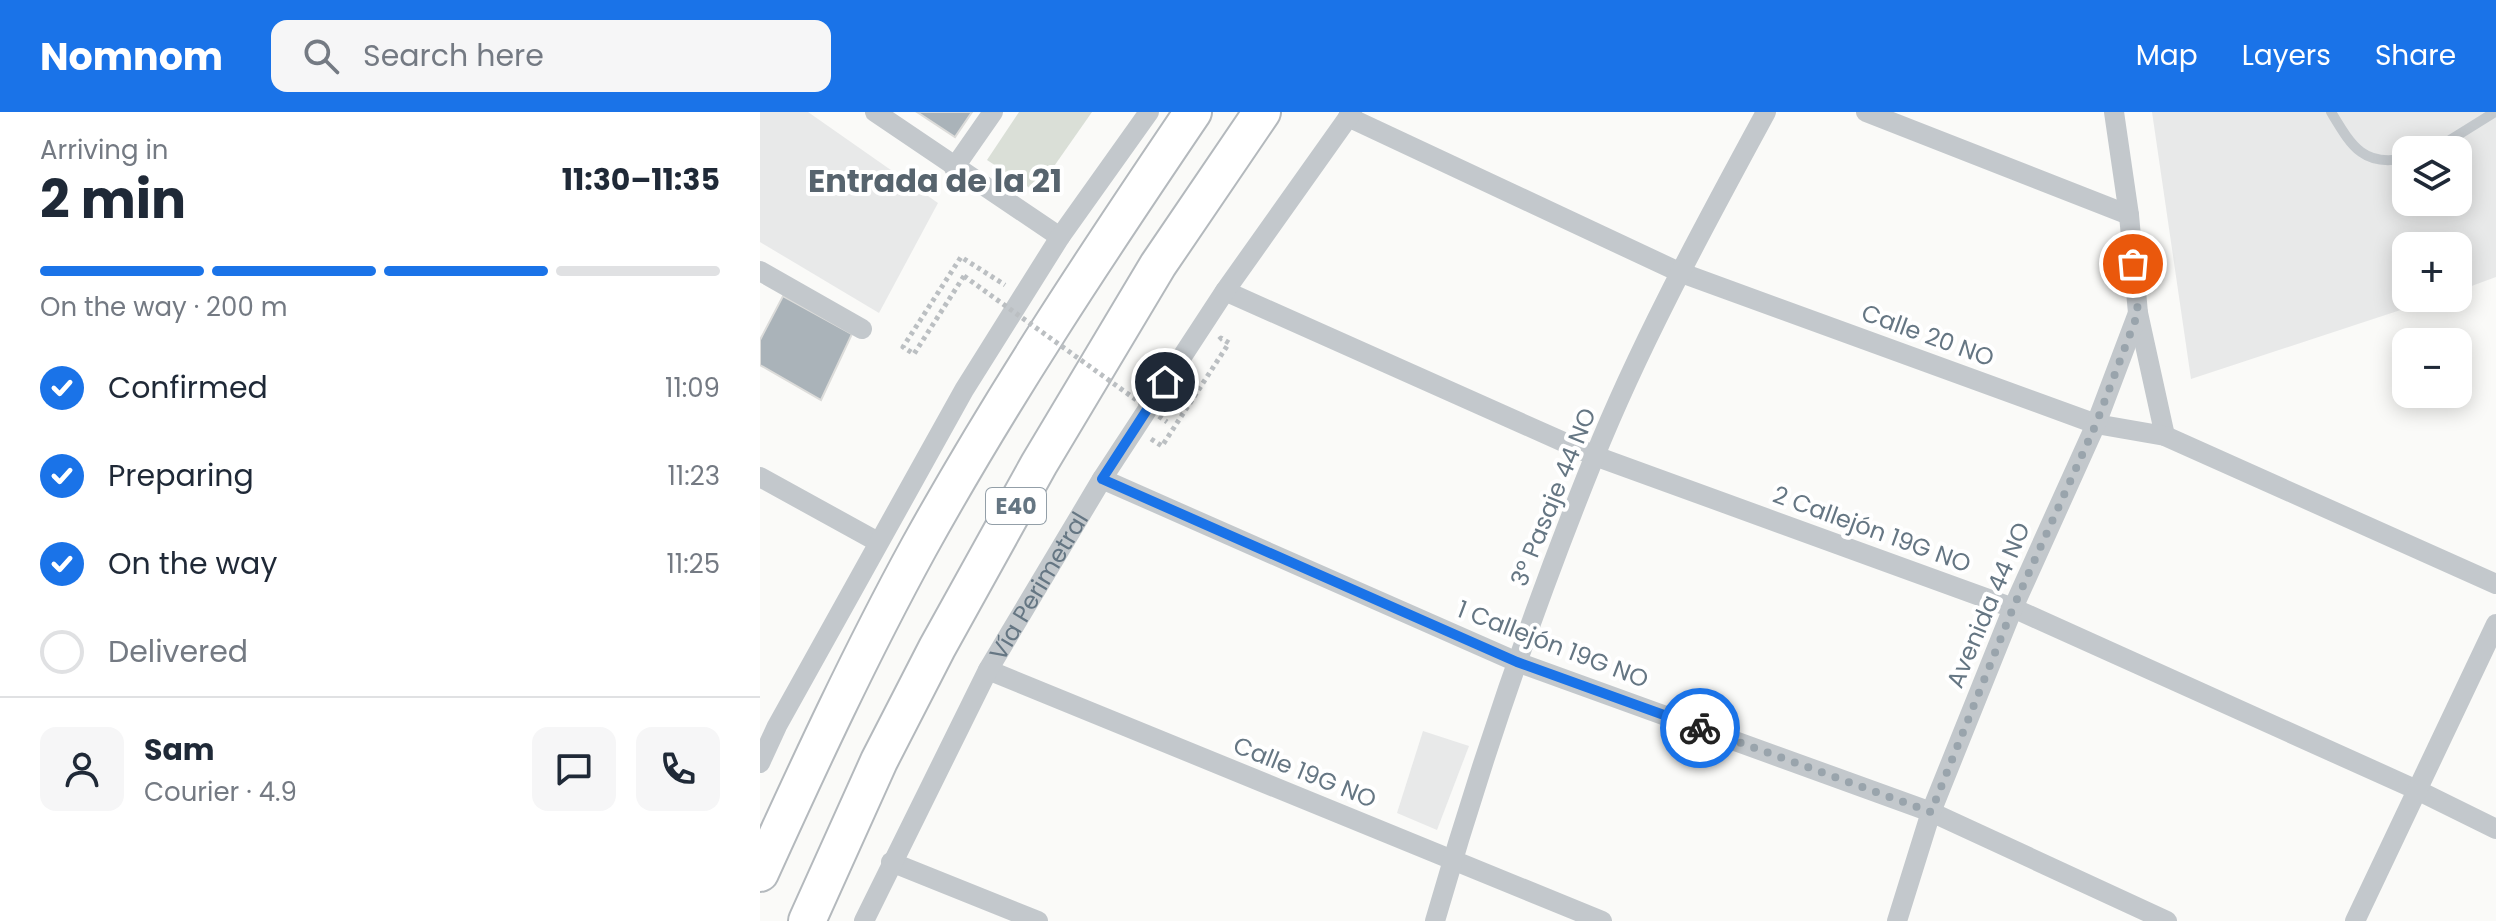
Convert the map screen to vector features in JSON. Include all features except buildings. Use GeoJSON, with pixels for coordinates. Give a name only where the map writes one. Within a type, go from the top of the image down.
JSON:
{"type":"FeatureCollection","features":[{"type":"Feature","properties":{"kind":"highway","name":"E40"},"geometry":{"type":"LineString","coordinates":[[760,873],[817,747],[919,547],[1101,249],[1193,112]]}},
{"type":"Feature","properties":{"kind":"highway","name":"E40"},"geometry":{"type":"LineString","coordinates":[[807,921],[879,761],[929,662],[1032,477],[1158,265],[1262,112]]}},
{"type":"Feature","properties":{"kind":"street"},"geometry":{"type":"LineString","coordinates":[[875,112],[1060,237]]}},
{"type":"Feature","properties":{"kind":"street"},"geometry":{"type":"LineString","coordinates":[[954,168],[993,112]]}},
{"type":"Feature","properties":{"kind":"street"},"geometry":{"type":"LineString","coordinates":[[760,763],[768,722],[878,542],[964,390],[1060,237],[1149,112]]}},
{"type":"Feature","properties":{"kind":"street","name":"3º Pasaje 44 NO"},"geometry":{"type":"LineString","coordinates":[[1435,921],[1517,662],[1595,456],[1679,272],[1766,112]]}},
{"type":"Feature","properties":{"kind":"street"},"geometry":{"type":"LineString","coordinates":[[1866,112],[2129,215]]}},
{"type":"Feature","properties":{"kind":"street"},"geometry":{"type":"LineString","coordinates":[[2114,112],[2129,215],[2138,313],[2165,436]]}},
{"type":"Feature","properties":{"kind":"street","name":"Calle 20 NO"},"geometry":{"type":"LineString","coordinates":[[1350,114],[1679,272],[2096,424],[2165,436],[2496,584]]}},
{"type":"Feature","properties":{"kind":"street","name":"Vía Perimetral"},"geometry":{"type":"LineString","coordinates":[[864,921],[988,670],[1102,479],[1225,291],[1350,114]]}},
{"type":"Feature","properties":{"kind":"street"},"geometry":{"type":"LineString","coordinates":[[760,271],[862,329]]}},
{"type":"Feature","properties":{"kind":"street","name":"2 Callejón 19G NO"},"geometry":{"type":"LineString","coordinates":[[1225,291],[1595,456],[2013,608],[2417,790],[2496,829]]}},
{"type":"Feature","properties":{"kind":"street","name":"Avenida 44 NO"},"geometry":{"type":"LineString","coordinates":[[1897,921],[1931,812],[2013,608],[2096,424],[2138,313]]}},
{"type":"Feature","properties":{"kind":"street"},"geometry":{"type":"LineString","coordinates":[[760,477],[878,542]]}},
{"type":"Feature","properties":{"kind":"street","name":"1 Callejón 19G NO"},"geometry":{"type":"LineString","coordinates":[[1102,479],[1517,662],[1931,812],[2167,921]]}},
{"type":"Feature","properties":{"kind":"street"},"geometry":{"type":"LineString","coordinates":[[2355,921],[2496,624]]}},
{"type":"Feature","properties":{"kind":"street","name":"Calle 19G NO"},"geometry":{"type":"LineString","coordinates":[[988,670],[1602,921]]}},
{"type":"Feature","properties":{"kind":"street"},"geometry":{"type":"LineString","coordinates":[[891,862],[1038,921]]}},
{"type":"Feature","properties":{"kind":"lane"},"geometry":{"type":"LineString","coordinates":[[2331,112],[2353,147],[2373,159],[2392,158]]}},
{"type":"Feature","properties":{"kind":"lane"},"geometry":{"type":"LineString","coordinates":[[2456,136],[2495,112]]}},
{"type":"Feature","properties":{"kind":"path"},"geometry":{"type":"LineString","coordinates":[[1022,296],[961,257],[903,347],[914,354],[964,276],[1167,422],[1175,410]]}},
{"type":"Feature","properties":{"kind":"path"},"geometry":{"type":"LineString","coordinates":[[1135,428],[1162,446],[1229,343],[1221,338],[1213,350]]}},
{"type":"Feature","properties":{"kind":"shaded area"},"geometry":{"type":"Polygon","coordinates":[[[760,112],[808,112],[938,203],[879,313],[760,242],[760,112]]]}},
{"type":"Feature","properties":{"kind":"shaded area"},"geometry":{"type":"Polygon","coordinates":[[[1019,112],[1092,112],[1036,192],[987,160],[1019,112]]]}},
{"type":"Feature","properties":{"kind":"shaded area"},"geometry":{"type":"Polygon","coordinates":[[[2152,112],[2496,112],[2496,277],[2472,286],[2472,232],[2392,232],[2392,312],[2394,312],[2191,379],[2152,112]]]}},
{"type":"Feature","properties":{"kind":"shaded area"},"geometry":{"type":"Polygon","coordinates":[[[1423,731],[1469,746],[1437,830],[1397,813],[1423,731]]]}},
{"type":"Feature","properties":{"kind":"way so far"},"geometry":{"type":"LineString","coordinates":[[1700,728],[1931,812],[2013,608],[2096,424],[2138,313],[2133,264]]}},
{"type":"Feature","properties":{"kind":"district","name":"Entrada de la 21"},"geometry":{"type":"Point","coordinates":[935,180]}},
{"type":"Feature","properties":{"kind":"route"},"geometry":{"type":"LineString","coordinates":[[1165,382],[1102,479],[1517,662],[1700,728]]}}]}
